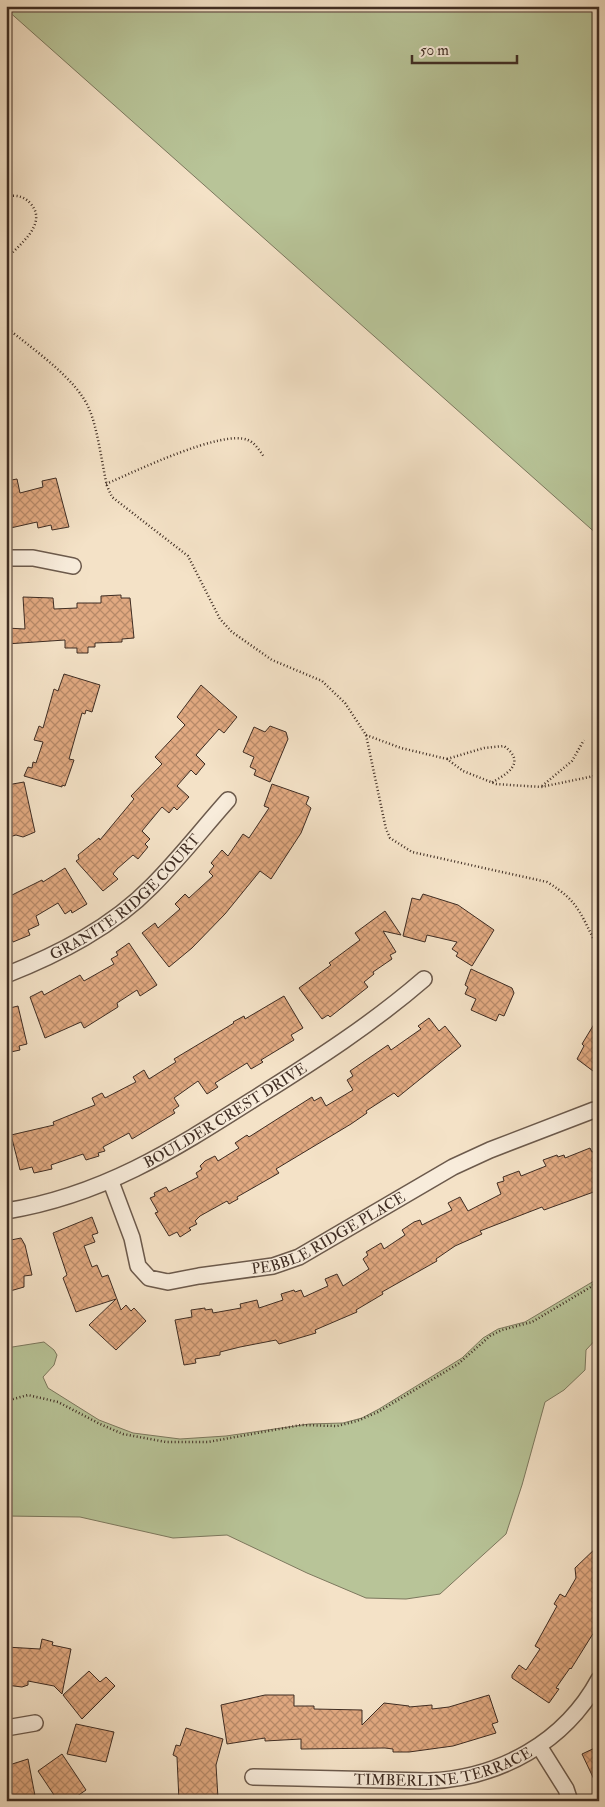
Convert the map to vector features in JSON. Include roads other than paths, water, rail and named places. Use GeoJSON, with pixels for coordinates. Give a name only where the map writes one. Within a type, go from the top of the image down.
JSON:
{"type":"FeatureCollection","features":[{"type":"Feature","properties":{"kind":"street"},"geometry":{"type":"LineString","coordinates":[[6,558],[33,558],[73,566]]}},
{"type":"Feature","properties":{"kind":"street","name":"GRANITE RIDGE COURT"},"geometry":{"type":"LineString","coordinates":[[6,975],[53,956],[128,907],[152,886],[228,800]]}},
{"type":"Feature","properties":{"kind":"street","name":"BOULDER CREST DRIVE"},"geometry":{"type":"LineString","coordinates":[[6,1211],[65,1198],[111,1182],[171,1151],[344,1043],[386,1012],[424,978]]}},
{"type":"Feature","properties":{"kind":"street","name":"PEBBLE RIDGE PLACE"},"geometry":{"type":"LineString","coordinates":[[111,1182],[132,1238],[138,1266],[149,1278],[168,1282],[273,1266],[299,1257],[453,1166],[594,1110]]}},
{"type":"Feature","properties":{"kind":"street","name":"TIMBERLINE TERRACE"},"geometry":{"type":"LineString","coordinates":[[253,1778],[457,1780],[483,1774],[510,1763],[539,1746],[576,1714],[599,1679]]}},
{"type":"Feature","properties":{"kind":"street"},"geometry":{"type":"LineString","coordinates":[[6,1728],[35,1723]]}},
{"type":"Feature","properties":{"kind":"street"},"geometry":{"type":"LineString","coordinates":[[539,1746],[566,1789],[570,1801]]}}]}
